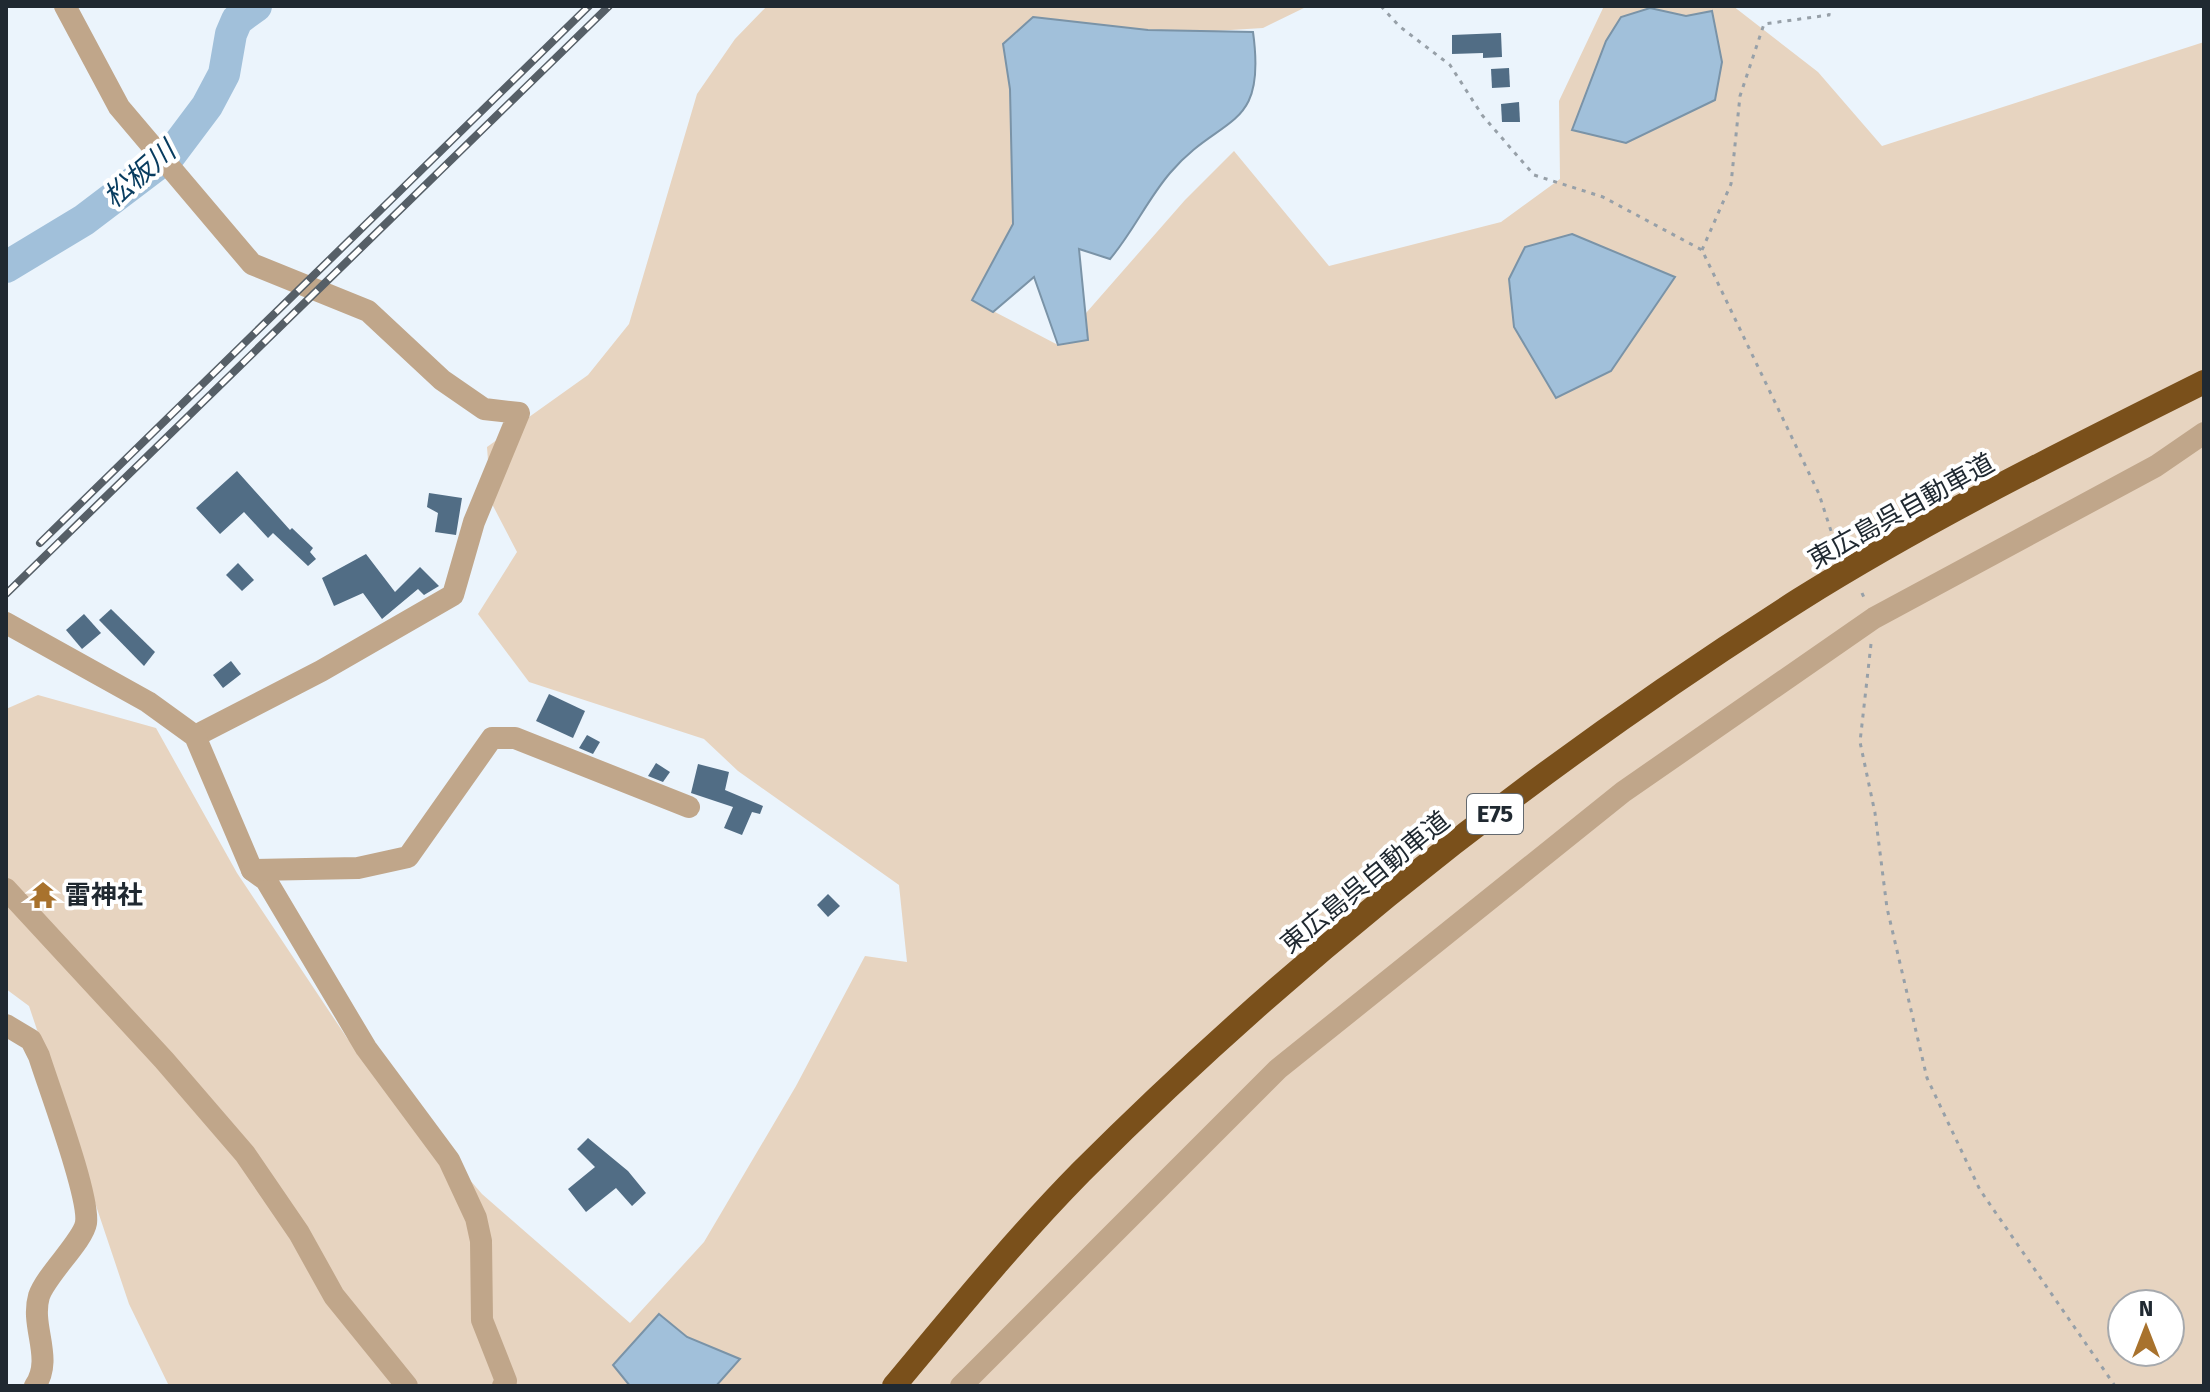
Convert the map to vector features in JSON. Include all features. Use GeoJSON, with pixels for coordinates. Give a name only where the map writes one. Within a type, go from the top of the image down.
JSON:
{"type":"FeatureCollection","features":[{"type":"Feature","properties":{"kind":"highway","name":"東広島呉自動車道"},"geometry":{"type":"LineString","coordinates":[[894,1386],[1078,1175],[1210,1047],[1339,936],[1486,820],[1633,710],[1803,598],[1958,510],[2204,382]]}},
{"type":"Feature","properties":{"kind":"street"},"geometry":{"type":"LineString","coordinates":[[65,6],[119,107],[252,264],[368,311],[442,380],[484,409],[519,413],[474,522],[453,595],[321,671],[195,736]]}},
{"type":"Feature","properties":{"kind":"street"},"geometry":{"type":"LineString","coordinates":[[961,1386],[1278,1069],[1623,792],[1874,618],[2156,466],[2204,433]]}},
{"type":"Feature","properties":{"kind":"street"},"geometry":{"type":"LineString","coordinates":[[6,623],[148,702],[195,736],[252,870],[266,880],[366,1048],[449,1160],[476,1218],[481,1241],[482,1320],[506,1381],[503,1386]]}},
{"type":"Feature","properties":{"kind":"street"},"geometry":{"type":"LineString","coordinates":[[252,870],[358,868],[408,857],[492,738],[515,738],[689,807]]}},
{"type":"Feature","properties":{"kind":"street"},"geometry":{"type":"LineString","coordinates":[[6,889],[164,1060],[245,1154],[299,1233],[334,1296],[407,1386]]}},
{"type":"Feature","properties":{"kind":"street"},"geometry":{"type":"LineString","coordinates":[[6,1025],[31,1040],[39,1056],[83,1196],[86,1225],[39,1296],[42,1375],[35,1386]]}},
{"type":"Feature","properties":{"kind":"path"},"geometry":{"type":"LineString","coordinates":[[1381,6],[1399,26],[1450,65],[1482,115],[1534,175],[1603,197],[1702,250],[1819,494],[1832,534]]}},
{"type":"Feature","properties":{"kind":"path"},"geometry":{"type":"LineString","coordinates":[[1702,250],[1731,184],[1740,96],[1764,24],[1829,15],[1830,6]]}},
{"type":"Feature","properties":{"kind":"path"},"geometry":{"type":"LineString","coordinates":[[1874,618],[1860,742],[1875,813],[1887,908],[1908,1011],[1927,1078],[1980,1190],[2115,1386]]}},
{"type":"Feature","properties":{"kind":"shaded area"},"geometry":{"type":"Polygon","coordinates":[[[767,6],[1308,6],[1263,28],[1003,44],[1010,89],[1013,224],[972,300],[1058,345],[1185,200],[1234,151],[1329,266],[1501,222],[1560,179],[1559,101],[1604,6],[1733,6],[1818,72],[1882,146],[2204,42],[2204,1386],[169,1386],[129,1304],[29,1006],[6,989],[6,709],[38,695],[156,728],[237,873],[347,1038],[482,1194],[630,1323],[704,1242],[796,1086],[865,956],[907,962],[899,885],[738,771],[704,739],[529,682],[478,614],[517,552],[491,502],[487,447],[588,375],[629,324],[697,94],[735,39],[767,6]]]}},
{"type":"Feature","properties":{"kind":"water"},"geometry":{"type":"Polygon","coordinates":[[[1650,8],[1686,16],[1712,11],[1722,62],[1715,100],[1626,143],[1572,130],[1606,41],[1621,17],[1650,8]]]}},
{"type":"Feature","properties":{"kind":"water"},"geometry":{"type":"Polygon","coordinates":[[[1033,17],[1148,30],[1253,32],[1256,65],[1253,88],[1246,105],[1236,118],[1189,154],[1170,173],[1110,259],[1079,249],[1088,340],[1058,345],[1034,277],[993,312],[972,300],[1013,224],[1010,89],[1003,44],[1033,17]]]}},
{"type":"Feature","properties":{"kind":"water"},"geometry":{"type":"Polygon","coordinates":[[[1572,234],[1675,277],[1611,371],[1556,398],[1514,327],[1509,279],[1525,247],[1572,234]]]}},
{"type":"Feature","properties":{"kind":"water"},"geometry":{"type":"Polygon","coordinates":[[[659,1314],[687,1337],[740,1359],[716,1386],[630,1386],[613,1365],[659,1314]]]}},
{"type":"Feature","properties":{"kind":"building"},"geometry":{"type":"Polygon","coordinates":[[[1501,33],[1502,57],[1483,58],[1483,53],[1452,54],[1452,35],[1501,33]]]}},
{"type":"Feature","properties":{"kind":"building"},"geometry":{"type":"Polygon","coordinates":[[[1509,68],[1510,87],[1492,88],[1491,69],[1509,68]]]}},
{"type":"Feature","properties":{"kind":"building"},"geometry":{"type":"Polygon","coordinates":[[[1519,102],[1520,122],[1502,122],[1501,104],[1519,102]]]}},
{"type":"Feature","properties":{"kind":"building"},"geometry":{"type":"Polygon","coordinates":[[[237,471],[290,530],[292,528],[313,548],[310,552],[316,559],[308,566],[273,533],[268,538],[244,512],[220,534],[196,508],[237,471]]]}},
{"type":"Feature","properties":{"kind":"building"},"geometry":{"type":"Polygon","coordinates":[[[429,493],[462,498],[456,535],[435,532],[438,513],[427,507],[429,493]]]}},
{"type":"Feature","properties":{"kind":"building"},"geometry":{"type":"Polygon","coordinates":[[[366,554],[395,592],[420,567],[439,586],[424,595],[418,589],[382,619],[363,593],[334,606],[322,578],[366,554]]]}},
{"type":"Feature","properties":{"kind":"building"},"geometry":{"type":"Polygon","coordinates":[[[238,563],[254,580],[242,591],[226,575],[238,563]]]}},
{"type":"Feature","properties":{"kind":"building"},"geometry":{"type":"Polygon","coordinates":[[[111,609],[155,652],[144,666],[99,620],[111,609]]]}},
{"type":"Feature","properties":{"kind":"building"},"geometry":{"type":"Polygon","coordinates":[[[84,614],[101,633],[82,649],[66,630],[84,614]]]}},
{"type":"Feature","properties":{"kind":"building"},"geometry":{"type":"Polygon","coordinates":[[[231,661],[241,674],[223,688],[213,675],[231,661]]]}},
{"type":"Feature","properties":{"kind":"building"},"geometry":{"type":"Polygon","coordinates":[[[549,694],[585,711],[573,738],[536,721],[549,694]]]}},
{"type":"Feature","properties":{"kind":"building"},"geometry":{"type":"Polygon","coordinates":[[[587,735],[600,742],[593,754],[579,748],[587,735]]]}},
{"type":"Feature","properties":{"kind":"building"},"geometry":{"type":"Polygon","coordinates":[[[656,763],[670,772],[663,782],[648,776],[656,763]]]}},
{"type":"Feature","properties":{"kind":"building"},"geometry":{"type":"Polygon","coordinates":[[[698,764],[729,772],[725,790],[763,806],[760,814],[752,812],[742,835],[724,828],[733,807],[691,793],[698,764]]]}},
{"type":"Feature","properties":{"kind":"building"},"geometry":{"type":"Polygon","coordinates":[[[828,894],[840,906],[828,917],[817,905],[828,894]]]}},
{"type":"Feature","properties":{"kind":"building"},"geometry":{"type":"Polygon","coordinates":[[[588,1138],[628,1171],[646,1193],[632,1206],[616,1188],[586,1212],[568,1189],[595,1167],[577,1149],[588,1138]]]}},
{"type":"Feature","properties":{"kind":"waterway","name":"松板川"},"geometry":{"type":"LineString","coordinates":[[6,267],[84,220],[171,154],[207,106],[224,74],[231,34],[237,20],[256,6]]}},
{"type":"Feature","properties":{"kind":"railway"},"geometry":{"type":"LineString","coordinates":[[40,543],[589,6]]}},
{"type":"Feature","properties":{"kind":"railway"},"geometry":{"type":"LineString","coordinates":[[6,594],[609,6]]}},
{"type":"Feature","properties":{"kind":"place","name":"雷神社"},"geometry":{"type":"Point","coordinates":[43,895]}}]}
